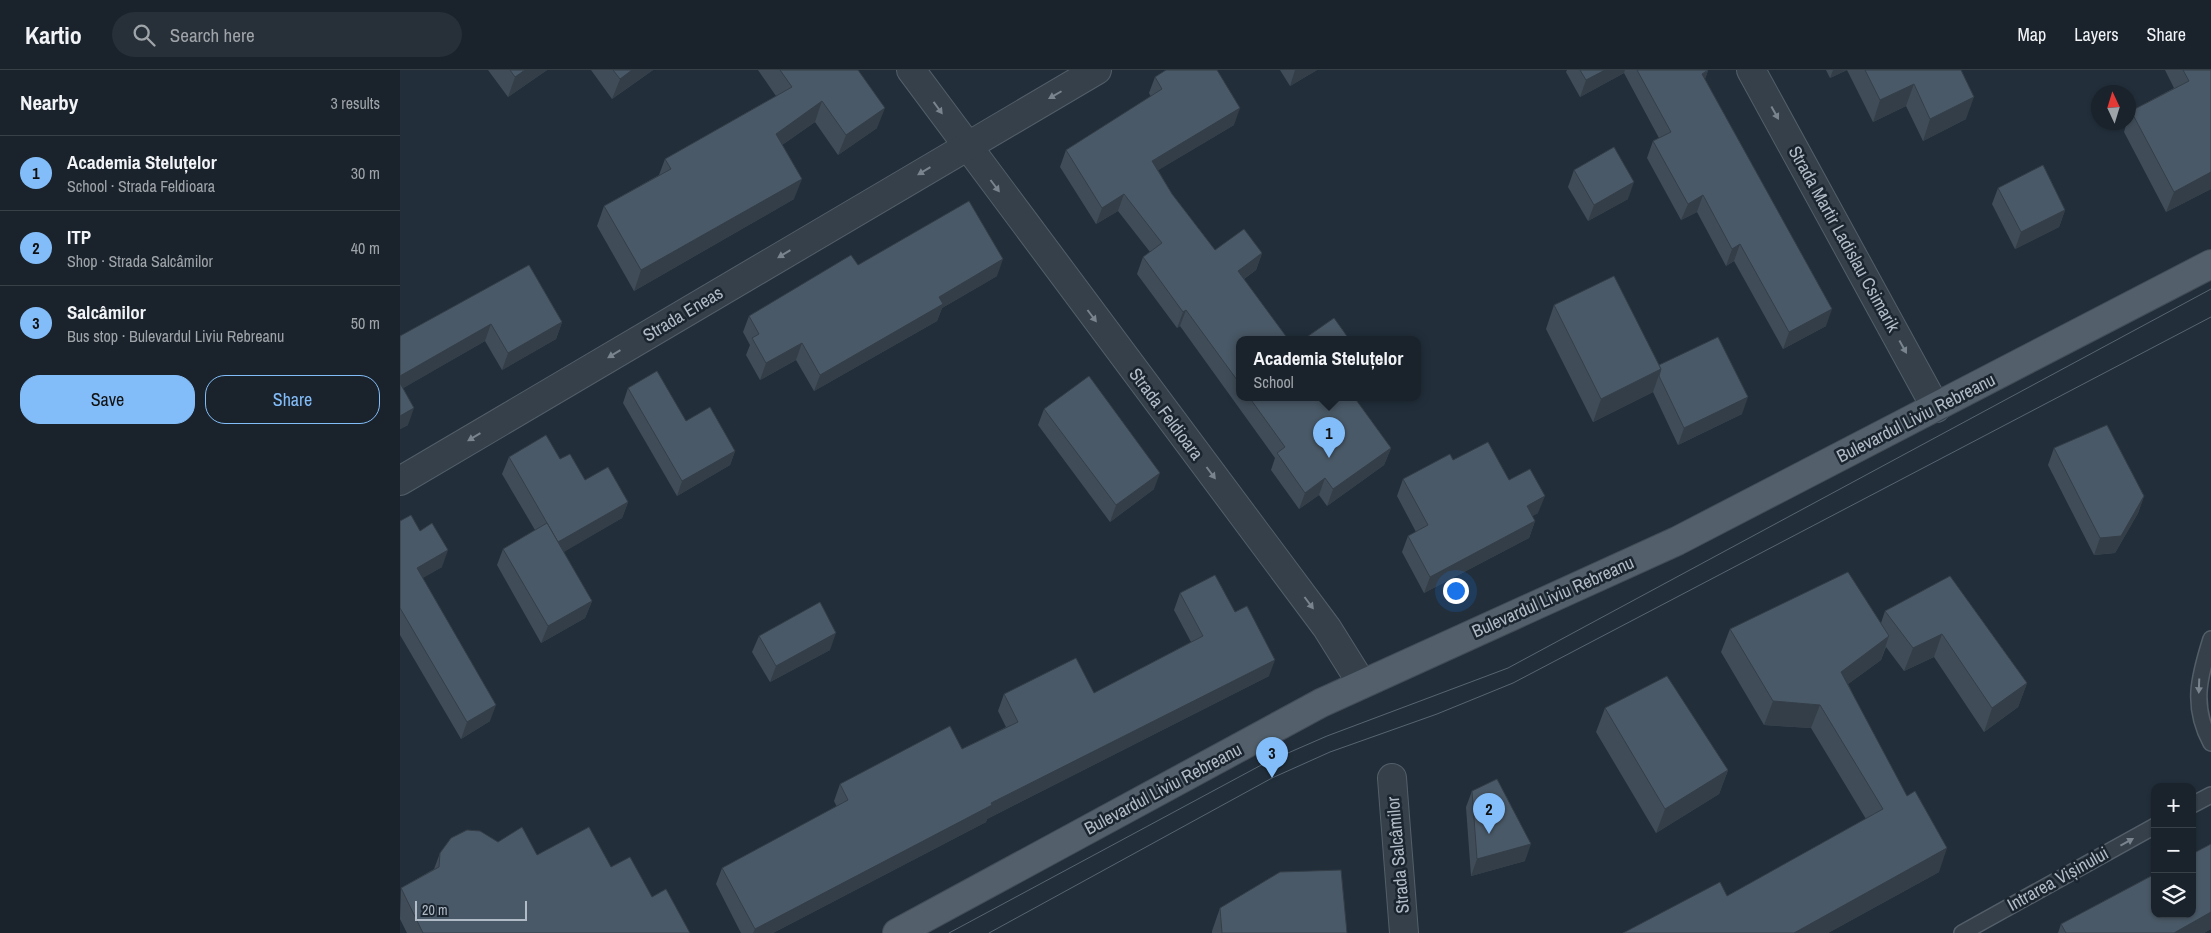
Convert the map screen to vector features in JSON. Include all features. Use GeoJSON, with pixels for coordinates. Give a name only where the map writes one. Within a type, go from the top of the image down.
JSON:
{"type":"FeatureCollection","features":[{"type":"Feature","properties":{"kind":"main road","name":"Bulevardul Liviu Rebreanu"},"geometry":{"type":"LineString","coordinates":[[897,933],[1321,704],[1677,541],[2211,264]]}},
{"type":"Feature","properties":{"kind":"street","name":"Strada Feldioara"},"geometry":{"type":"LineString","coordinates":[[910,70],[1327,628],[1362,684]]}},
{"type":"Feature","properties":{"kind":"street","name":"Strada Eneas"},"geometry":{"type":"LineString","coordinates":[[400,481],[1097,70]]}},
{"type":"Feature","properties":{"kind":"street","name":"Strada Martir Ladislau Csimarik"},"geometry":{"type":"LineString","coordinates":[[1751,70],[1936,408]]}},
{"type":"Feature","properties":{"kind":"street","name":"Strada Salcâmilor"},"geometry":{"type":"LineString","coordinates":[[1392,778],[1404,933]]}},
{"type":"Feature","properties":{"kind":"lane"},"geometry":{"type":"LineString","coordinates":[[2211,639],[2198,683],[2202,726],[2211,743]]}},
{"type":"Feature","properties":{"kind":"lane"},"geometry":{"type":"LineString","coordinates":[[2196,803],[2211,795]]}},
{"type":"Feature","properties":{"kind":"lane","name":"Intrarea Vișinului"},"geometry":{"type":"LineString","coordinates":[[1962,933],[2151,828]]}},
{"type":"Feature","properties":{"kind":"building"},"geometry":{"type":"Polygon","coordinates":[[[510,70],[525,70],[515,77],[510,70]]]}},
{"type":"Feature","properties":{"kind":"building"},"geometry":{"type":"Polygon","coordinates":[[[613,70],[632,70],[620,79],[613,70]]]}},
{"type":"Feature","properties":{"kind":"building"},"geometry":{"type":"Polygon","coordinates":[[[780,70],[858,70],[885,108],[846,135],[822,101],[776,134],[802,179],[641,270],[604,206],[671,169],[665,159],[792,87],[780,70]]]}},
{"type":"Feature","properties":{"kind":"building"},"geometry":{"type":"Polygon","coordinates":[[[1166,70],[1217,70],[1240,108],[1152,161],[1172,194],[1215,250],[1244,229],[1262,253],[1238,271],[1286,336],[1236,336],[1236,379],[1186,310],[1183,312],[1143,257],[1162,243],[1124,194],[1102,208],[1066,150],[1162,89],[1155,77],[1166,70]]]}},
{"type":"Feature","properties":{"kind":"building"},"geometry":{"type":"Polygon","coordinates":[[[1580,70],[1605,70],[1586,80],[1580,70]]]}},
{"type":"Feature","properties":{"kind":"building"},"geometry":{"type":"Polygon","coordinates":[[[1637,70],[1708,70],[1702,74],[1832,309],[1789,332],[1740,244],[1732,249],[1703,195],[1688,204],[1653,141],[1671,132],[1637,70]]]}},
{"type":"Feature","properties":{"kind":"building"},"geometry":{"type":"Polygon","coordinates":[[[1865,70],[1961,70],[1974,97],[1930,119],[1914,84],[1880,100],[1865,70]]]}},
{"type":"Feature","properties":{"kind":"building"},"geometry":{"type":"Polygon","coordinates":[[[2183,70],[2211,70],[2211,172],[2174,192],[2136,120],[2136,108],[2189,81],[2183,70]]]}},
{"type":"Feature","properties":{"kind":"building"},"geometry":{"type":"Polygon","coordinates":[[[1614,147],[1634,182],[1594,205],[1574,170],[1614,147]]]}},
{"type":"Feature","properties":{"kind":"building"},"geometry":{"type":"Polygon","coordinates":[[[2043,165],[2065,210],[2021,232],[1998,188],[2043,165]]]}},
{"type":"Feature","properties":{"kind":"building"},"geometry":{"type":"Polygon","coordinates":[[[969,201],[1003,259],[939,297],[943,304],[820,375],[802,343],[766,363],[752,338],[759,334],[749,316],[851,255],[858,265],[969,201]]]}},
{"type":"Feature","properties":{"kind":"building"},"geometry":{"type":"Polygon","coordinates":[[[529,265],[562,322],[508,353],[491,324],[400,376],[400,336],[529,265]]]}},
{"type":"Feature","properties":{"kind":"building"},"geometry":{"type":"Polygon","coordinates":[[[1614,276],[1661,369],[1601,399],[1554,305],[1614,276]]]}},
{"type":"Feature","properties":{"kind":"building"},"geometry":{"type":"Polygon","coordinates":[[[1334,318],[1347,336],[1308,336],[1334,318]]]}},
{"type":"Feature","properties":{"kind":"building"},"geometry":{"type":"Polygon","coordinates":[[[1718,337],[1748,397],[1684,428],[1659,376],[1661,369],[1659,365],[1718,337]]]}},
{"type":"Feature","properties":{"kind":"building"},"geometry":{"type":"Polygon","coordinates":[[[657,371],[686,421],[710,407],[735,451],[682,481],[628,388],[657,371]]]}},
{"type":"Feature","properties":{"kind":"building"},"geometry":{"type":"Polygon","coordinates":[[[1089,376],[1160,473],[1116,505],[1044,409],[1089,376]]]}},
{"type":"Feature","properties":{"kind":"building"},"geometry":{"type":"Polygon","coordinates":[[[400,383],[414,408],[400,416],[400,383]]]}},
{"type":"Feature","properties":{"kind":"building"},"geometry":{"type":"Polygon","coordinates":[[[1252,401],[1357,401],[1391,448],[1333,489],[1325,478],[1305,493],[1277,453],[1285,447],[1252,401]]]}},
{"type":"Feature","properties":{"kind":"building"},"geometry":{"type":"Polygon","coordinates":[[[2107,425],[2144,496],[2121,536],[2100,538],[2054,448],[2107,425]]]}},
{"type":"Feature","properties":{"kind":"building"},"geometry":{"type":"Polygon","coordinates":[[[546,435],[560,459],[570,454],[585,480],[608,467],[628,502],[558,542],[509,457],[546,435]]]}},
{"type":"Feature","properties":{"kind":"building"},"geometry":{"type":"Polygon","coordinates":[[[1488,442],[1509,480],[1530,469],[1545,496],[1527,506],[1535,521],[1430,577],[1408,536],[1428,525],[1403,479],[1450,454],[1453,460],[1488,442]]]}},
{"type":"Feature","properties":{"kind":"building"},"geometry":{"type":"Polygon","coordinates":[[[411,515],[420,531],[432,523],[448,550],[417,568],[496,705],[467,722],[400,608],[400,521],[411,515]]]}},
{"type":"Feature","properties":{"kind":"building"},"geometry":{"type":"Polygon","coordinates":[[[547,523],[592,601],[548,626],[503,549],[547,523]]]}},
{"type":"Feature","properties":{"kind":"building"},"geometry":{"type":"Polygon","coordinates":[[[1848,572],[1889,636],[1841,672],[1907,796],[1915,791],[1947,848],[1794,933],[1623,933],[1720,882],[1727,896],[1883,809],[1820,705],[1773,701],[1730,629],[1848,572]]]}},
{"type":"Feature","properties":{"kind":"building"},"geometry":{"type":"Polygon","coordinates":[[[1215,575],[1235,612],[1247,606],[1275,660],[991,803],[992,805],[755,929],[722,868],[848,800],[840,784],[950,726],[962,749],[1018,722],[1004,694],[1076,658],[1094,693],[1203,636],[1180,593],[1215,575]]]}},
{"type":"Feature","properties":{"kind":"building"},"geometry":{"type":"Polygon","coordinates":[[[1950,576],[2027,683],[1992,708],[1942,634],[1913,648],[1885,611],[1950,576]]]}},
{"type":"Feature","properties":{"kind":"building"},"geometry":{"type":"Polygon","coordinates":[[[820,602],[836,633],[776,666],[759,636],[820,602]]]}},
{"type":"Feature","properties":{"kind":"building"},"geometry":{"type":"Polygon","coordinates":[[[1667,676],[1728,770],[1665,809],[1605,708],[1667,676]]]}},
{"type":"Feature","properties":{"kind":"building"},"geometry":{"type":"Polygon","coordinates":[[[1497,779],[1531,844],[1477,859],[1472,791],[1497,779]]]}},
{"type":"Feature","properties":{"kind":"building"},"geometry":{"type":"Polygon","coordinates":[[[522,827],[537,855],[589,827],[611,867],[630,857],[652,897],[666,889],[690,933],[423,933],[401,888],[439,867],[440,853],[451,838],[467,830],[480,831],[498,842],[522,827]]]}},
{"type":"Feature","properties":{"kind":"building"},"geometry":{"type":"Polygon","coordinates":[[[2211,844],[2211,912],[2174,933],[2066,933],[2061,924],[2151,876],[2151,918],[2196,918],[2196,852],[2211,844]]]}},
{"type":"Feature","properties":{"kind":"building"},"geometry":{"type":"Polygon","coordinates":[[[1341,870],[1347,933],[1222,933],[1220,908],[1280,872],[1341,870]]]}},
{"type":"Feature","properties":{"kind":"tram line"},"geometry":{"type":"LineString","coordinates":[[949,933],[1265,763],[1327,736],[1508,668],[2211,289]]}},
{"type":"Feature","properties":{"kind":"tram line"},"geometry":{"type":"LineString","coordinates":[[989,933],[1272,778],[1330,752],[1437,714],[1513,683],[2211,317]]}},
{"type":"Feature","properties":{"kind":"place","name":"Academia Steluțelor"},"geometry":{"type":"Point","coordinates":[1329,458]}},
{"type":"Feature","properties":{"kind":"place","name":"Salcâmilor"},"geometry":{"type":"Point","coordinates":[1272,778]}},
{"type":"Feature","properties":{"kind":"place","name":"ITP"},"geometry":{"type":"Point","coordinates":[1489,834]}}]}
